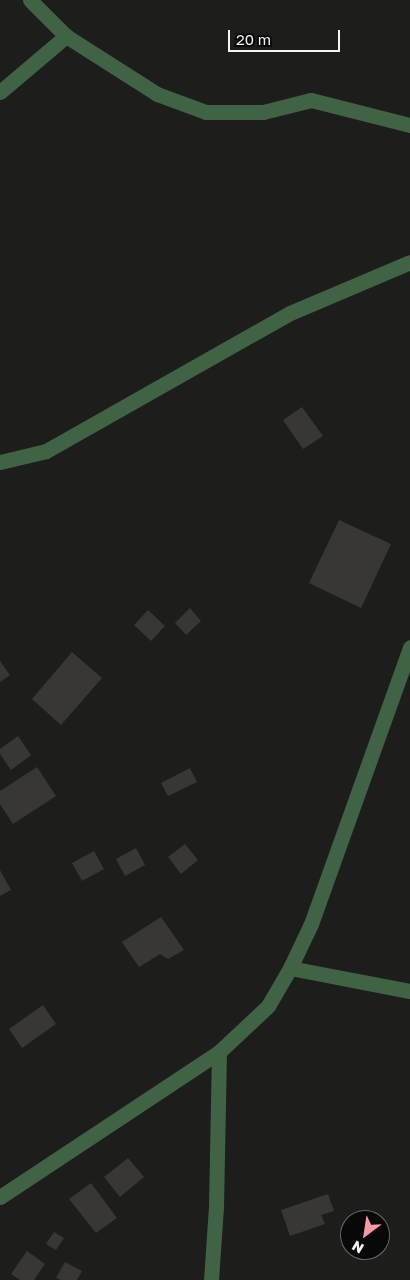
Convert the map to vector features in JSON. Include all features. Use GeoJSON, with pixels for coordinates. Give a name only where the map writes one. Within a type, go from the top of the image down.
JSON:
{"type":"FeatureCollection","features":[{"type":"Feature","properties":{"kind":"street"},"geometry":{"type":"LineString","coordinates":[[30,0],[66,36],[157,94],[206,112],[263,112],[311,100],[410,125]]}},
{"type":"Feature","properties":{"kind":"street"},"geometry":{"type":"LineString","coordinates":[[0,92],[66,36]]}},
{"type":"Feature","properties":{"kind":"street"},"geometry":{"type":"LineString","coordinates":[[0,462],[46,450],[290,313],[410,262]]}},
{"type":"Feature","properties":{"kind":"street"},"geometry":{"type":"LineString","coordinates":[[0,1197],[219,1052],[268,1006],[290,968],[311,924],[410,647]]}},
{"type":"Feature","properties":{"kind":"street"},"geometry":{"type":"LineString","coordinates":[[290,968],[410,992]]}},
{"type":"Feature","properties":{"kind":"street"},"geometry":{"type":"LineString","coordinates":[[211,1280],[216,1207],[219,1052]]}},
{"type":"Feature","properties":{"kind":"building"},"geometry":{"type":"Polygon","coordinates":[[[302,407],[323,436],[303,449],[283,420],[302,407]]]}},
{"type":"Feature","properties":{"kind":"building"},"geometry":{"type":"Polygon","coordinates":[[[339,520],[391,544],[361,608],[309,583],[339,520]]]}},
{"type":"Feature","properties":{"kind":"building"},"geometry":{"type":"Polygon","coordinates":[[[190,608],[201,621],[186,635],[175,623],[190,608]]]}},
{"type":"Feature","properties":{"kind":"building"},"geometry":{"type":"Polygon","coordinates":[[[148,610],[165,626],[151,641],[134,625],[148,610]]]}},
{"type":"Feature","properties":{"kind":"building"},"geometry":{"type":"Polygon","coordinates":[[[72,652],[102,678],[61,725],[32,699],[72,652]]]}},
{"type":"Feature","properties":{"kind":"building"},"geometry":{"type":"Polygon","coordinates":[[[0,661],[10,675],[0,682],[0,661]]]}},
{"type":"Feature","properties":{"kind":"building"},"geometry":{"type":"Polygon","coordinates":[[[18,736],[31,755],[11,770],[0,754],[0,749],[18,736]]]}},
{"type":"Feature","properties":{"kind":"building"},"geometry":{"type":"Polygon","coordinates":[[[37,767],[56,796],[13,824],[0,804],[0,791],[37,767]]]}},
{"type":"Feature","properties":{"kind":"building"},"geometry":{"type":"Polygon","coordinates":[[[190,768],[197,782],[168,796],[161,783],[190,768]]]}},
{"type":"Feature","properties":{"kind":"building"},"geometry":{"type":"Polygon","coordinates":[[[185,844],[198,860],[181,874],[168,857],[185,844]]]}},
{"type":"Feature","properties":{"kind":"building"},"geometry":{"type":"Polygon","coordinates":[[[136,848],[145,865],[125,876],[116,859],[136,848]]]}},
{"type":"Feature","properties":{"kind":"building"},"geometry":{"type":"Polygon","coordinates":[[[94,851],[104,869],[82,881],[72,863],[94,851]]]}},
{"type":"Feature","properties":{"kind":"building"},"geometry":{"type":"Polygon","coordinates":[[[0,870],[11,890],[0,896],[0,870]]]}},
{"type":"Feature","properties":{"kind":"building"},"geometry":{"type":"Polygon","coordinates":[[[161,917],[184,950],[168,959],[160,954],[139,967],[122,942],[161,917]]]}},
{"type":"Feature","properties":{"kind":"building"},"geometry":{"type":"Polygon","coordinates":[[[43,1005],[56,1024],[22,1048],[9,1029],[43,1005]]]}},
{"type":"Feature","properties":{"kind":"building"},"geometry":{"type":"Polygon","coordinates":[[[128,1158],[144,1177],[120,1197],[104,1177],[128,1158]]]}},
{"type":"Feature","properties":{"kind":"building"},"geometry":{"type":"Polygon","coordinates":[[[91,1183],[117,1218],[96,1233],[69,1199],[91,1183]]]}},
{"type":"Feature","properties":{"kind":"building"},"geometry":{"type":"Polygon","coordinates":[[[328,1194],[334,1211],[321,1215],[325,1224],[290,1236],[281,1210],[328,1194]]]}},
{"type":"Feature","properties":{"kind":"building"},"geometry":{"type":"Polygon","coordinates":[[[54,1232],[64,1238],[56,1250],[46,1244],[54,1232]]]}},
{"type":"Feature","properties":{"kind":"building"},"geometry":{"type":"Polygon","coordinates":[[[27,1251],[45,1264],[34,1280],[20,1280],[11,1274],[27,1251]]]}},
{"type":"Feature","properties":{"kind":"building"},"geometry":{"type":"Polygon","coordinates":[[[65,1262],[82,1271],[77,1280],[61,1280],[56,1278],[65,1262]]]}}]}
